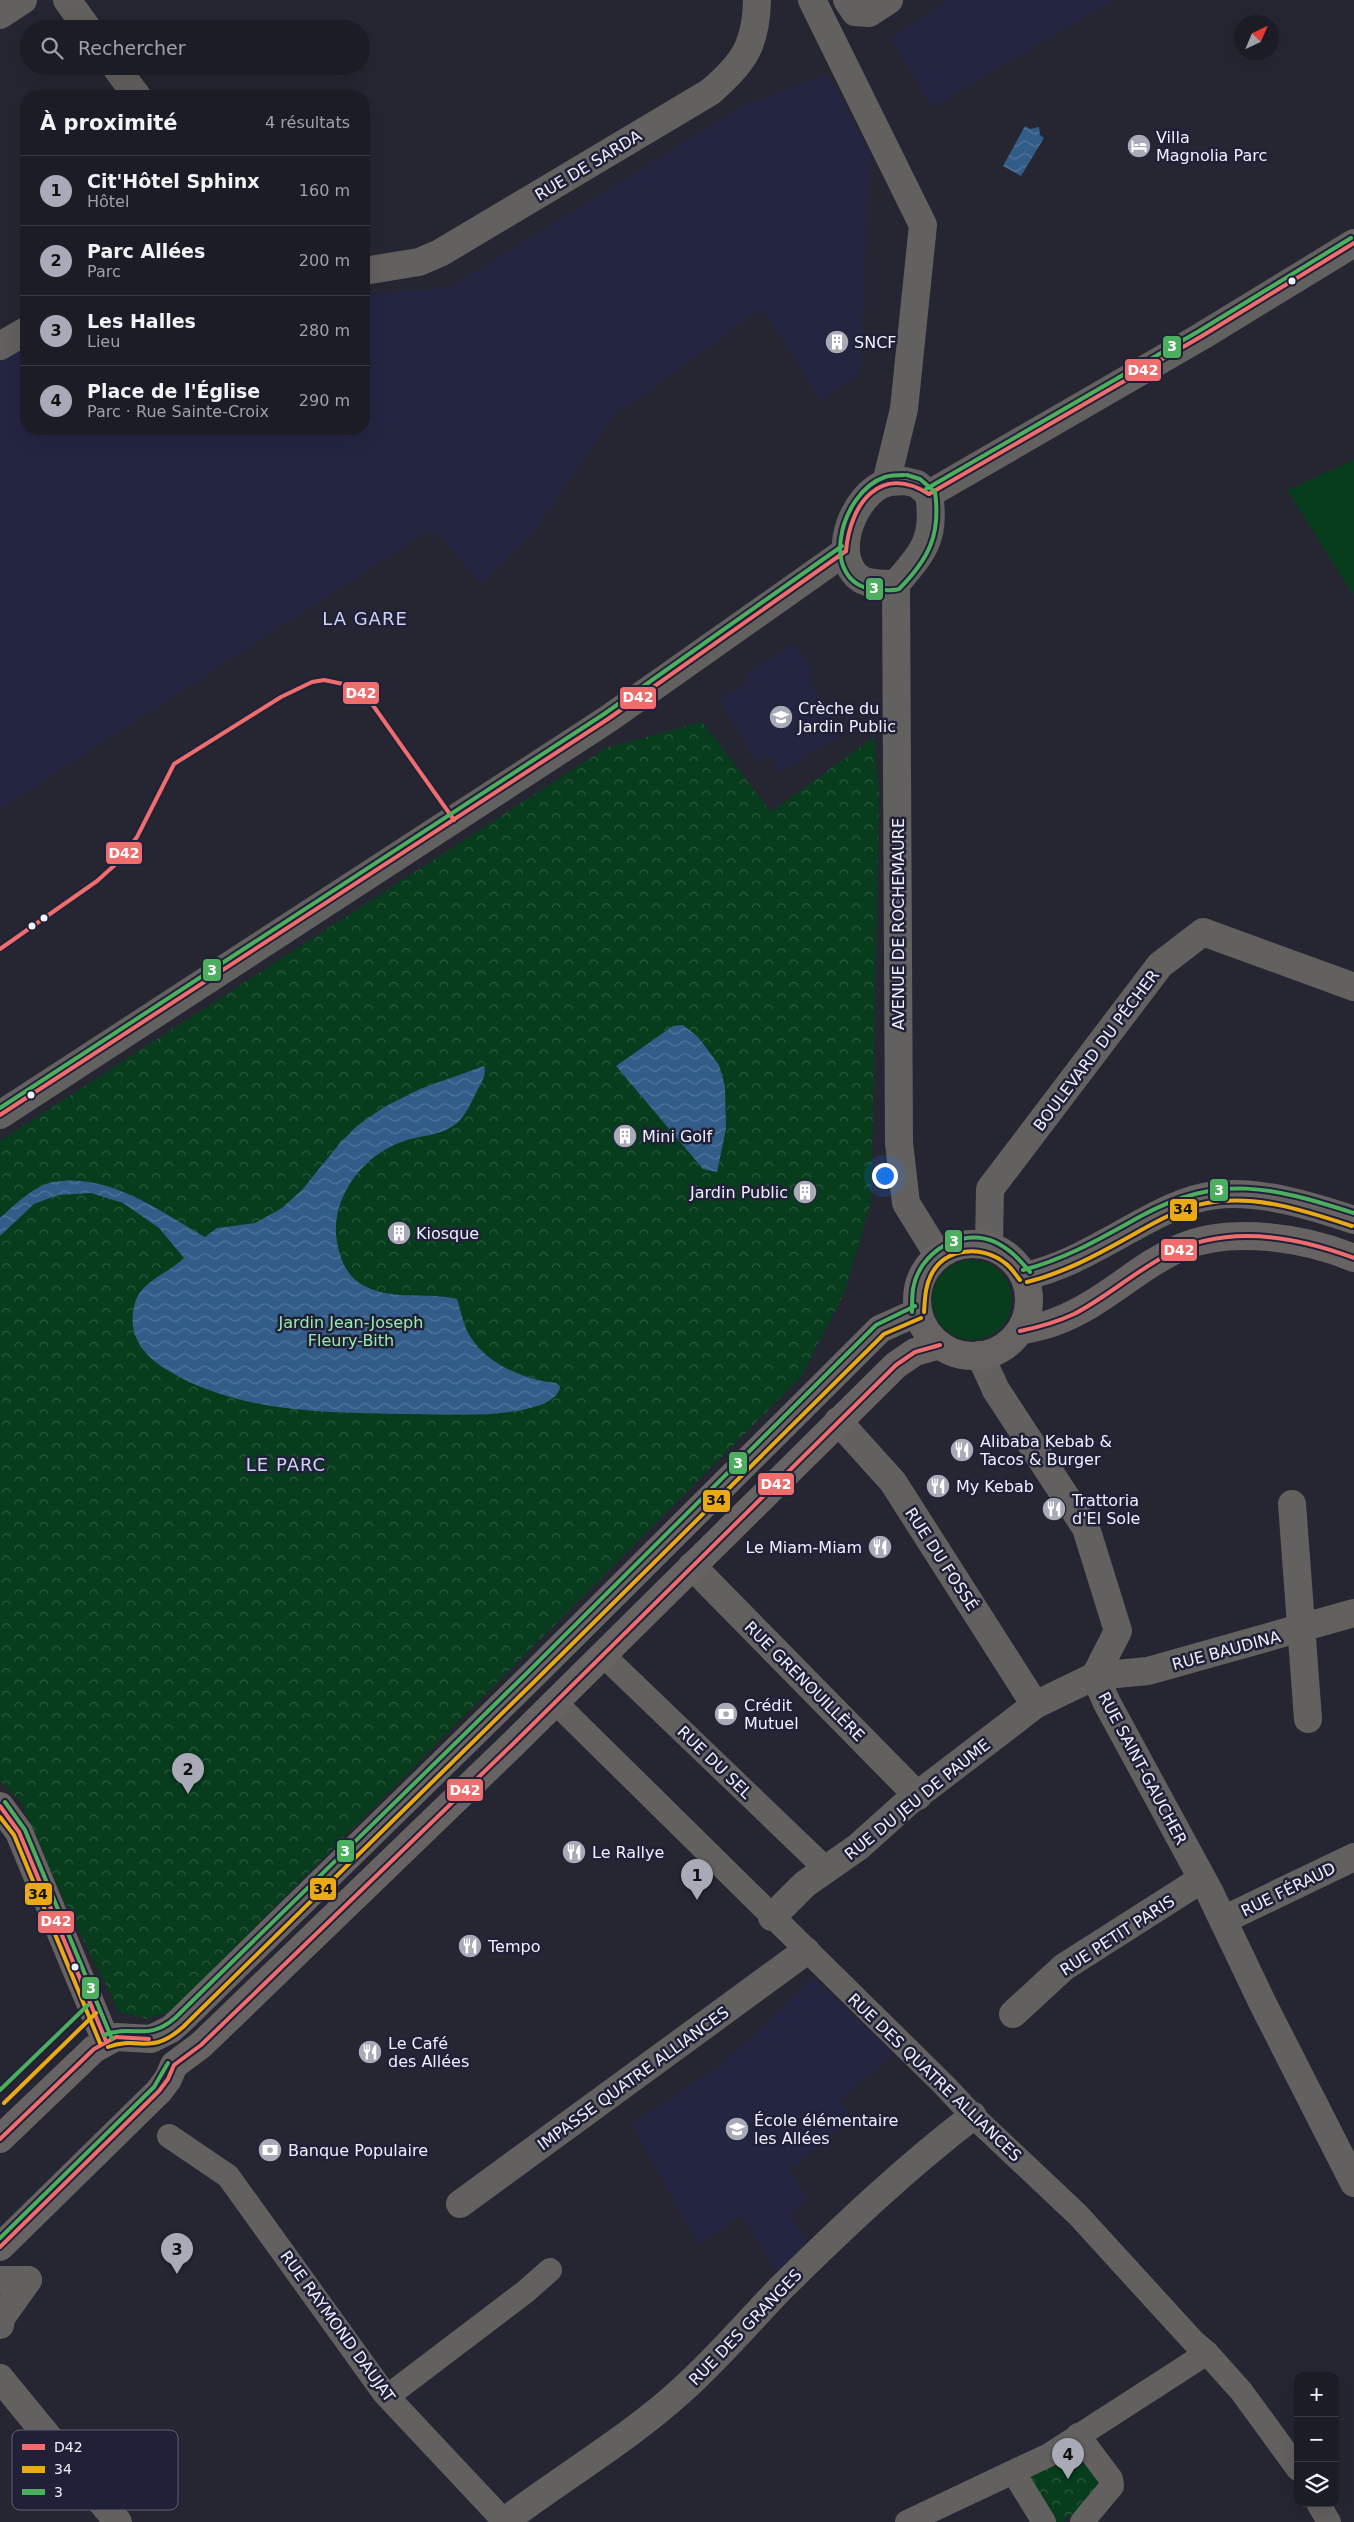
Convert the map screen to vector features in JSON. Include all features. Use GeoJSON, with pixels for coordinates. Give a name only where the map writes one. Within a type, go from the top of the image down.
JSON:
{"type":"FeatureCollection","features":[{"type":"Feature","properties":{"kind":"main road"},"geometry":{"type":"LineString","coordinates":[[1025,1276],[1080,1258],[1167,1209],[1216,1195],[1257,1196],[1326,1211],[1354,1220]]}},
{"type":"Feature","properties":{"kind":"main road"},"geometry":{"type":"LineString","coordinates":[[1020,1331],[1058,1321],[1182,1247],[1218,1237],[1249,1235],[1328,1247],[1354,1258]]}},
{"type":"Feature","properties":{"kind":"main road"},"geometry":{"type":"LineString","coordinates":[[976,1243],[989,1246],[1010,1257],[1025,1276],[1030,1304],[1027,1318],[1020,1331],[1003,1348],[980,1356],[959,1354],[940,1345],[926,1330],[918,1312],[917,1299],[922,1275],[938,1255],[962,1244],[976,1243]]}},
{"type":"Feature","properties":{"kind":"main road"},"geometry":{"type":"LineString","coordinates":[[0,2139],[94,2049],[106,2041],[126,2036],[151,2039],[171,2029],[182,2020],[532,1676],[880,1328],[918,1312]]}},
{"type":"Feature","properties":{"kind":"main road"},"geometry":{"type":"LineString","coordinates":[[0,2247],[159,2091],[168,2079],[174,2065],[201,2045],[555,1702],[896,1365],[915,1352],[940,1345]]}},
{"type":"Feature","properties":{"kind":"main road"},"geometry":{"type":"LineString","coordinates":[[0,1806],[20,1832],[106,2041]]}},
{"type":"Feature","properties":{"kind":"main road"},"geometry":{"type":"LineString","coordinates":[[151,2039],[174,2065]]}},
{"type":"Feature","properties":{"kind":"street"},"geometry":{"type":"LineString","coordinates":[[0,14],[23,0]]}},
{"type":"Feature","properties":{"kind":"street"},"geometry":{"type":"LineString","coordinates":[[67,0],[81,20]]}},
{"type":"Feature","properties":{"kind":"street","name":"RUE DE SARDA"},"geometry":{"type":"LineString","coordinates":[[370,270],[410,263],[440,253],[710,92],[728,76],[751,45],[756,22],[757,0]]}},
{"type":"Feature","properties":{"kind":"street"},"geometry":{"type":"LineString","coordinates":[[812,0],[923,224],[904,409],[886,482]]}},
{"type":"Feature","properties":{"kind":"street"},"geometry":{"type":"LineString","coordinates":[[847,0],[855,12],[869,13],[890,0]]}},
{"type":"Feature","properties":{"kind":"street"},"geometry":{"type":"LineString","coordinates":[[122,75],[133,90]]}},
{"type":"Feature","properties":{"kind":"street"},"geometry":{"type":"LineString","coordinates":[[929,494],[1202,336],[1354,243]]}},
{"type":"Feature","properties":{"kind":"street"},"geometry":{"type":"LineString","coordinates":[[0,346],[20,334]]}},
{"type":"Feature","properties":{"kind":"street"},"geometry":{"type":"LineString","coordinates":[[906,481],[917,484],[929,494],[933,518],[928,542],[896,584],[871,583],[859,578],[848,566],[846,551],[848,529],[861,504],[869,494],[886,482],[906,481]]}},
{"type":"Feature","properties":{"kind":"street"},"geometry":{"type":"LineString","coordinates":[[0,1115],[608,719],[846,551]]}},
{"type":"Feature","properties":{"kind":"street","name":"AVENUE DE ROCHEMAURE"},"geometry":{"type":"LineString","coordinates":[[896,584],[899,1143],[906,1203],[938,1255]]}},
{"type":"Feature","properties":{"kind":"street","name":"BOULEVARD DU PÊCHER"},"geometry":{"type":"LineString","coordinates":[[989,1246],[990,1189],[1160,965],[1203,932],[1354,987]]}},
{"type":"Feature","properties":{"kind":"street","name":"RUE SAINT-GAUCHER"},"geometry":{"type":"LineString","coordinates":[[980,1356],[996,1390],[1086,1528],[1118,1632],[1095,1676],[1106,1703],[1202,1879],[1354,2183]]}},
{"type":"Feature","properties":{"kind":"street","name":"RUE DU FOSSÉ"},"geometry":{"type":"LineString","coordinates":[[838,1421],[893,1482],[1035,1705]]}},
{"type":"Feature","properties":{"kind":"street"},"geometry":{"type":"LineString","coordinates":[[1292,1504],[1308,1719]]}},
{"type":"Feature","properties":{"kind":"street","name":"RUE GRENOUILLÈRE"},"geometry":{"type":"LineString","coordinates":[[692,1566],[918,1796]]}},
{"type":"Feature","properties":{"kind":"street","name":"RUE BAUDINA"},"geometry":{"type":"LineString","coordinates":[[1095,1676],[1148,1671],[1300,1630],[1354,1613]]}},
{"type":"Feature","properties":{"kind":"street","name":"RUE DU SEL"},"geometry":{"type":"LineString","coordinates":[[602,1654],[826,1869]]}},
{"type":"Feature","properties":{"kind":"street","name":"RUE DU JEU DE PAUME"},"geometry":{"type":"LineString","coordinates":[[772,1917],[805,1884],[858,1847],[918,1796],[1035,1705],[1095,1676]]}},
{"type":"Feature","properties":{"kind":"street","name":"RUE DES QUATRE ALLIANCES"},"geometry":{"type":"LineString","coordinates":[[555,1702],[945,2086],[973,2116],[1078,2215],[1194,2342],[1207,2353],[1241,2390],[1294,2463]]}},
{"type":"Feature","properties":{"kind":"street","name":"RUE FÉRAUD"},"geometry":{"type":"LineString","coordinates":[[1223,1920],[1354,1857]]}},
{"type":"Feature","properties":{"kind":"street","name":"RUE PETIT PARIS"},"geometry":{"type":"LineString","coordinates":[[1013,2014],[1064,1967],[1202,1879]]}},
{"type":"Feature","properties":{"kind":"street","name":"IMPASSE QUATRE ALLIANCES"},"geometry":{"type":"LineString","coordinates":[[460,2204],[806,1951]]}},
{"type":"Feature","properties":{"kind":"street","name":"RUE DES GRANGES"},"geometry":{"type":"LineString","coordinates":[[505,2522],[557,2482],[622,2439],[682,2391],[780,2289],[845,2226],[916,2162],[973,2116]]}},
{"type":"Feature","properties":{"kind":"street","name":"RUE RAYMOND DAUJAT"},"geometry":{"type":"LineString","coordinates":[[169,2136],[228,2176],[388,2396],[505,2522]]}},
{"type":"Feature","properties":{"kind":"street"},"geometry":{"type":"LineString","coordinates":[[388,2396],[525,2292],[550,2270]]}},
{"type":"Feature","properties":{"kind":"street"},"geometry":{"type":"LineString","coordinates":[[0,2280],[28,2280],[2,2318],[0,2324]]}},
{"type":"Feature","properties":{"kind":"street"},"geometry":{"type":"LineString","coordinates":[[907,2522],[1049,2455],[1207,2353]]}},
{"type":"Feature","properties":{"kind":"street"},"geometry":{"type":"LineString","coordinates":[[0,2378],[43,2430]]}},
{"type":"Feature","properties":{"kind":"street"},"geometry":{"type":"LineString","coordinates":[[1078,2436],[1111,2479],[1112,2486],[1082,2522]]}},
{"type":"Feature","properties":{"kind":"street"},"geometry":{"type":"LineString","coordinates":[[1014,2473],[1044,2522]]}},
{"type":"Feature","properties":{"kind":"street"},"geometry":{"type":"LineString","coordinates":[[1320,2507],[1329,2522]]}},
{"type":"Feature","properties":{"kind":"street"},"geometry":{"type":"LineString","coordinates":[[108,2510],[118,2522]]}},
{"type":"Feature","properties":{"kind":"shaded area"},"geometry":{"type":"Polygon","coordinates":[[[949,0],[1114,0],[932,107],[890,38],[949,0]]]}},
{"type":"Feature","properties":{"kind":"shaded area"},"geometry":{"type":"Polygon","coordinates":[[[828,74],[870,153],[860,372],[820,400],[763,308],[614,415],[535,530],[481,584],[437,531],[428,531],[0,809],[0,359],[20,347],[20,435],[370,435],[370,294],[453,286],[743,106],[828,74]]]}},
{"type":"Feature","properties":{"kind":"shaded area","name":"Crèche du Jardin Public"},"geometry":{"type":"Polygon","coordinates":[[[794,643],[814,673],[807,678],[842,734],[782,772],[770,755],[758,762],[719,700],[749,681],[745,675],[794,643]]]}},
{"type":"Feature","properties":{"kind":"shaded area","name":"École élémentaire les Allées"},"geometry":{"type":"Polygon","coordinates":[[[812,1977],[894,2054],[839,2100],[854,2118],[788,2170],[808,2199],[789,2215],[811,2247],[780,2277],[742,2216],[698,2244],[632,2124],[715,2069],[751,2038],[812,1977]]]}},
{"type":"Feature","properties":{"kind":"green space"},"geometry":{"type":"Polygon","coordinates":[[[1354,460],[1354,596],[1287,490],[1354,460]]]}},
{"type":"Feature","properties":{"kind":"green space","name":"Jardin Jean-Joseph Fleury-Bith"},"geometry":{"type":"Polygon","coordinates":[[[702,722],[771,812],[874,737],[879,796],[871,1202],[845,1291],[801,1377],[171,2011],[148,2019],[119,2012],[62,1896],[21,1802],[0,1781],[0,1141],[606,748],[702,722]]]}},
{"type":"Feature","properties":{"kind":"green space"},"geometry":{"type":"Polygon","coordinates":[[[972,1260],[987,1263],[1000,1272],[1009,1285],[1012,1300],[1009,1315],[1000,1328],[987,1337],[972,1340],[957,1337],[944,1328],[935,1315],[932,1300],[935,1285],[944,1272],[957,1263],[972,1260]]]}},
{"type":"Feature","properties":{"kind":"green space"},"geometry":{"type":"Polygon","coordinates":[[[1087,2434],[1118,2481],[1062,2522],[1050,2522],[1018,2476],[1087,2434]]]}},
{"type":"Feature","properties":{"kind":"water"},"geometry":{"type":"Polygon","coordinates":[[[1025,126],[1030,129],[1039,127],[1040,135],[1044,138],[1021,176],[1003,166],[1025,126]]]}},
{"type":"Feature","properties":{"kind":"water"},"geometry":{"type":"Polygon","coordinates":[[[683,1025],[698,1037],[719,1065],[725,1086],[726,1129],[717,1172],[703,1169],[616,1066],[673,1026],[683,1025]]]}},
{"type":"Feature","properties":{"kind":"water"},"geometry":{"type":"Polygon","coordinates":[[[484,1066],[485,1073],[482,1082],[466,1112],[457,1123],[445,1130],[404,1141],[388,1148],[361,1169],[343,1197],[338,1213],[336,1230],[338,1247],[342,1261],[349,1273],[364,1286],[392,1294],[457,1299],[469,1335],[488,1356],[498,1364],[521,1375],[556,1383],[560,1386],[556,1394],[543,1404],[511,1412],[476,1415],[346,1413],[284,1408],[224,1395],[196,1385],[151,1359],[135,1335],[133,1314],[138,1295],[149,1283],[184,1258],[159,1228],[123,1203],[91,1193],[58,1195],[34,1204],[0,1236],[0,1218],[25,1197],[46,1184],[73,1180],[113,1188],[133,1196],[205,1237],[217,1228],[255,1223],[282,1208],[302,1190],[340,1143],[357,1126],[384,1107],[420,1089],[484,1066]]]}},
{"type":"Feature","properties":{"kind":"transit line","name":"3"},"geometry":{"type":"LineString","coordinates":[[926,489],[1199,331],[1351,238]]}},
{"type":"Feature","properties":{"kind":"transit line","name":"D42"},"geometry":{"type":"LineString","coordinates":[[929,494],[1202,336],[1354,243]]}},
{"type":"Feature","properties":{"kind":"transit line","name":"3"},"geometry":{"type":"LineString","coordinates":[[904,475],[885,477],[869,486],[856,501],[846,519],[841,538],[841,557],[847,574],[860,585],[880,590],[899,589],[918,567],[930,545],[936,521],[935,492],[920,479],[907,475]]}},
{"type":"Feature","properties":{"kind":"transit line","name":"D42"},"geometry":{"type":"LineString","coordinates":[[846,551],[854,518],[861,504],[871,493],[882,486],[896,483],[912,486],[929,494]]}},
{"type":"Feature","properties":{"kind":"transit line","name":"3"},"geometry":{"type":"LineString","coordinates":[[0,1108],[604,714],[842,546]]}},
{"type":"Feature","properties":{"kind":"transit line","name":"D42"},"geometry":{"type":"LineString","coordinates":[[0,1115],[608,719],[846,551]]}},
{"type":"Feature","properties":{"kind":"transit line","name":"D42"},"geometry":{"type":"LineString","coordinates":[[0,949],[97,881],[117,863],[137,837],[174,764],[281,697],[312,682],[324,680],[348,685],[361,693],[372,704],[454,820]]}},
{"type":"Feature","properties":{"kind":"transit line","name":"3"},"geometry":{"type":"LineString","coordinates":[[1023,1270],[1069,1254],[1169,1202],[1221,1189],[1271,1191],[1297,1196],[1354,1213]]}},
{"type":"Feature","properties":{"kind":"transit line","name":"34"},"geometry":{"type":"LineString","coordinates":[[1027,1282],[1053,1274],[1078,1263],[1176,1213],[1207,1203],[1225,1201],[1262,1202],[1299,1210],[1352,1226]]}},
{"type":"Feature","properties":{"kind":"transit line","name":"D42"},"geometry":{"type":"LineString","coordinates":[[1020,1331],[1048,1324],[1074,1314],[1167,1255],[1189,1245],[1212,1239],[1236,1237],[1284,1239],[1331,1250],[1354,1258]]}},
{"type":"Feature","properties":{"kind":"transit line","name":"3"},"geometry":{"type":"LineString","coordinates":[[912,1312],[913,1289],[917,1276],[924,1264],[944,1246],[956,1241],[982,1238],[995,1242],[1014,1255],[1030,1272]]}},
{"type":"Feature","properties":{"kind":"transit line","name":"34"},"geometry":{"type":"LineString","coordinates":[[924,1312],[926,1289],[931,1275],[937,1266],[955,1254],[965,1252],[986,1253],[1009,1266],[1020,1280]]}},
{"type":"Feature","properties":{"kind":"transit line","name":"3"},"geometry":{"type":"LineString","coordinates":[[104,2035],[124,2031],[148,2031],[165,2025],[175,2018],[528,1672],[876,1325],[915,1306]]}},
{"type":"Feature","properties":{"kind":"transit line","name":"34"},"geometry":{"type":"LineString","coordinates":[[108,2047],[119,2044],[145,2044],[161,2041],[183,2027],[884,1334],[921,1318]]}},
{"type":"Feature","properties":{"kind":"transit line","name":"D42"},"geometry":{"type":"LineString","coordinates":[[0,2247],[159,2091],[168,2079],[174,2065],[201,2045],[516,1741],[896,1365],[915,1352],[940,1345]]}},
{"type":"Feature","properties":{"kind":"transit line","name":"3"},"geometry":{"type":"LineString","coordinates":[[5,1802],[25,1830],[112,2039]]}},
{"type":"Feature","properties":{"kind":"transit line","name":"D42"},"geometry":{"type":"LineString","coordinates":[[0,1806],[19,1832],[106,2041]]}},
{"type":"Feature","properties":{"kind":"transit line","name":"34"},"geometry":{"type":"LineString","coordinates":[[0,1817],[14,1835],[100,2043]]}},
{"type":"Feature","properties":{"kind":"transit line","name":"3"},"geometry":{"type":"LineString","coordinates":[[0,2090],[88,2005]]}},
{"type":"Feature","properties":{"kind":"transit line","name":"34"},"geometry":{"type":"LineString","coordinates":[[4,2103],[96,2013]]}},
{"type":"Feature","properties":{"kind":"transit line","name":"D42"},"geometry":{"type":"LineString","coordinates":[[0,2139],[94,2049],[116,2037],[149,2039]]}},
{"type":"Feature","properties":{"kind":"transit line","name":"3"},"geometry":{"type":"LineString","coordinates":[[0,2238],[154,2087],[168,2063]]}},
{"type":"Feature","properties":{"kind":"place","name":"Villa Magnolia Parc"},"geometry":{"type":"Point","coordinates":[1139,146]}},
{"type":"Feature","properties":{"kind":"place","name":"SNCF"},"geometry":{"type":"Point","coordinates":[837,342]}},
{"type":"Feature","properties":{"kind":"place","name":"Crèche du Jardin Public"},"geometry":{"type":"Point","coordinates":[781,717]}},
{"type":"Feature","properties":{"kind":"place","name":"Mini Golf"},"geometry":{"type":"Point","coordinates":[625,1136]}},
{"type":"Feature","properties":{"kind":"place","name":"Jardin Public"},"geometry":{"type":"Point","coordinates":[805,1192]}},
{"type":"Feature","properties":{"kind":"place","name":"Kiosque"},"geometry":{"type":"Point","coordinates":[399,1233]}},
{"type":"Feature","properties":{"kind":"place","name":"Alibaba Kebab & Tacos & Burger"},"geometry":{"type":"Point","coordinates":[962,1450]}},
{"type":"Feature","properties":{"kind":"place","name":"My Kebab"},"geometry":{"type":"Point","coordinates":[938,1486]}},
{"type":"Feature","properties":{"kind":"place","name":"Trattoria d'El Sole"},"geometry":{"type":"Point","coordinates":[1054,1509]}},
{"type":"Feature","properties":{"kind":"place","name":"Le Miam-Miam"},"geometry":{"type":"Point","coordinates":[880,1547]}},
{"type":"Feature","properties":{"kind":"place","name":"Crédit Mutuel"},"geometry":{"type":"Point","coordinates":[726,1714]}},
{"type":"Feature","properties":{"kind":"place","name":"Parc Allées"},"geometry":{"type":"Point","coordinates":[188,1794]}},
{"type":"Feature","properties":{"kind":"place","name":"Le Rallye"},"geometry":{"type":"Point","coordinates":[574,1852]}},
{"type":"Feature","properties":{"kind":"place","name":"Cit'Hôtel Sphinx"},"geometry":{"type":"Point","coordinates":[697,1900]}},
{"type":"Feature","properties":{"kind":"place","name":"Tempo"},"geometry":{"type":"Point","coordinates":[470,1946]}},
{"type":"Feature","properties":{"kind":"place","name":"Le Café des Allées"},"geometry":{"type":"Point","coordinates":[370,2052]}},
{"type":"Feature","properties":{"kind":"place","name":"École élémentaire les Allées"},"geometry":{"type":"Point","coordinates":[737,2129]}},
{"type":"Feature","properties":{"kind":"place","name":"Banque Populaire"},"geometry":{"type":"Point","coordinates":[270,2150]}},
{"type":"Feature","properties":{"kind":"place","name":"Les Halles"},"geometry":{"type":"Point","coordinates":[177,2274]}},
{"type":"Feature","properties":{"kind":"place","name":"Place de l'Église"},"geometry":{"type":"Point","coordinates":[1068,2479]}},
{"type":"Feature","properties":{"kind":"district","name":"LA GARE"},"geometry":{"type":"Point","coordinates":[365,619]}},
{"type":"Feature","properties":{"kind":"district","name":"LE PARC"},"geometry":{"type":"Point","coordinates":[286,1465]}}]}
